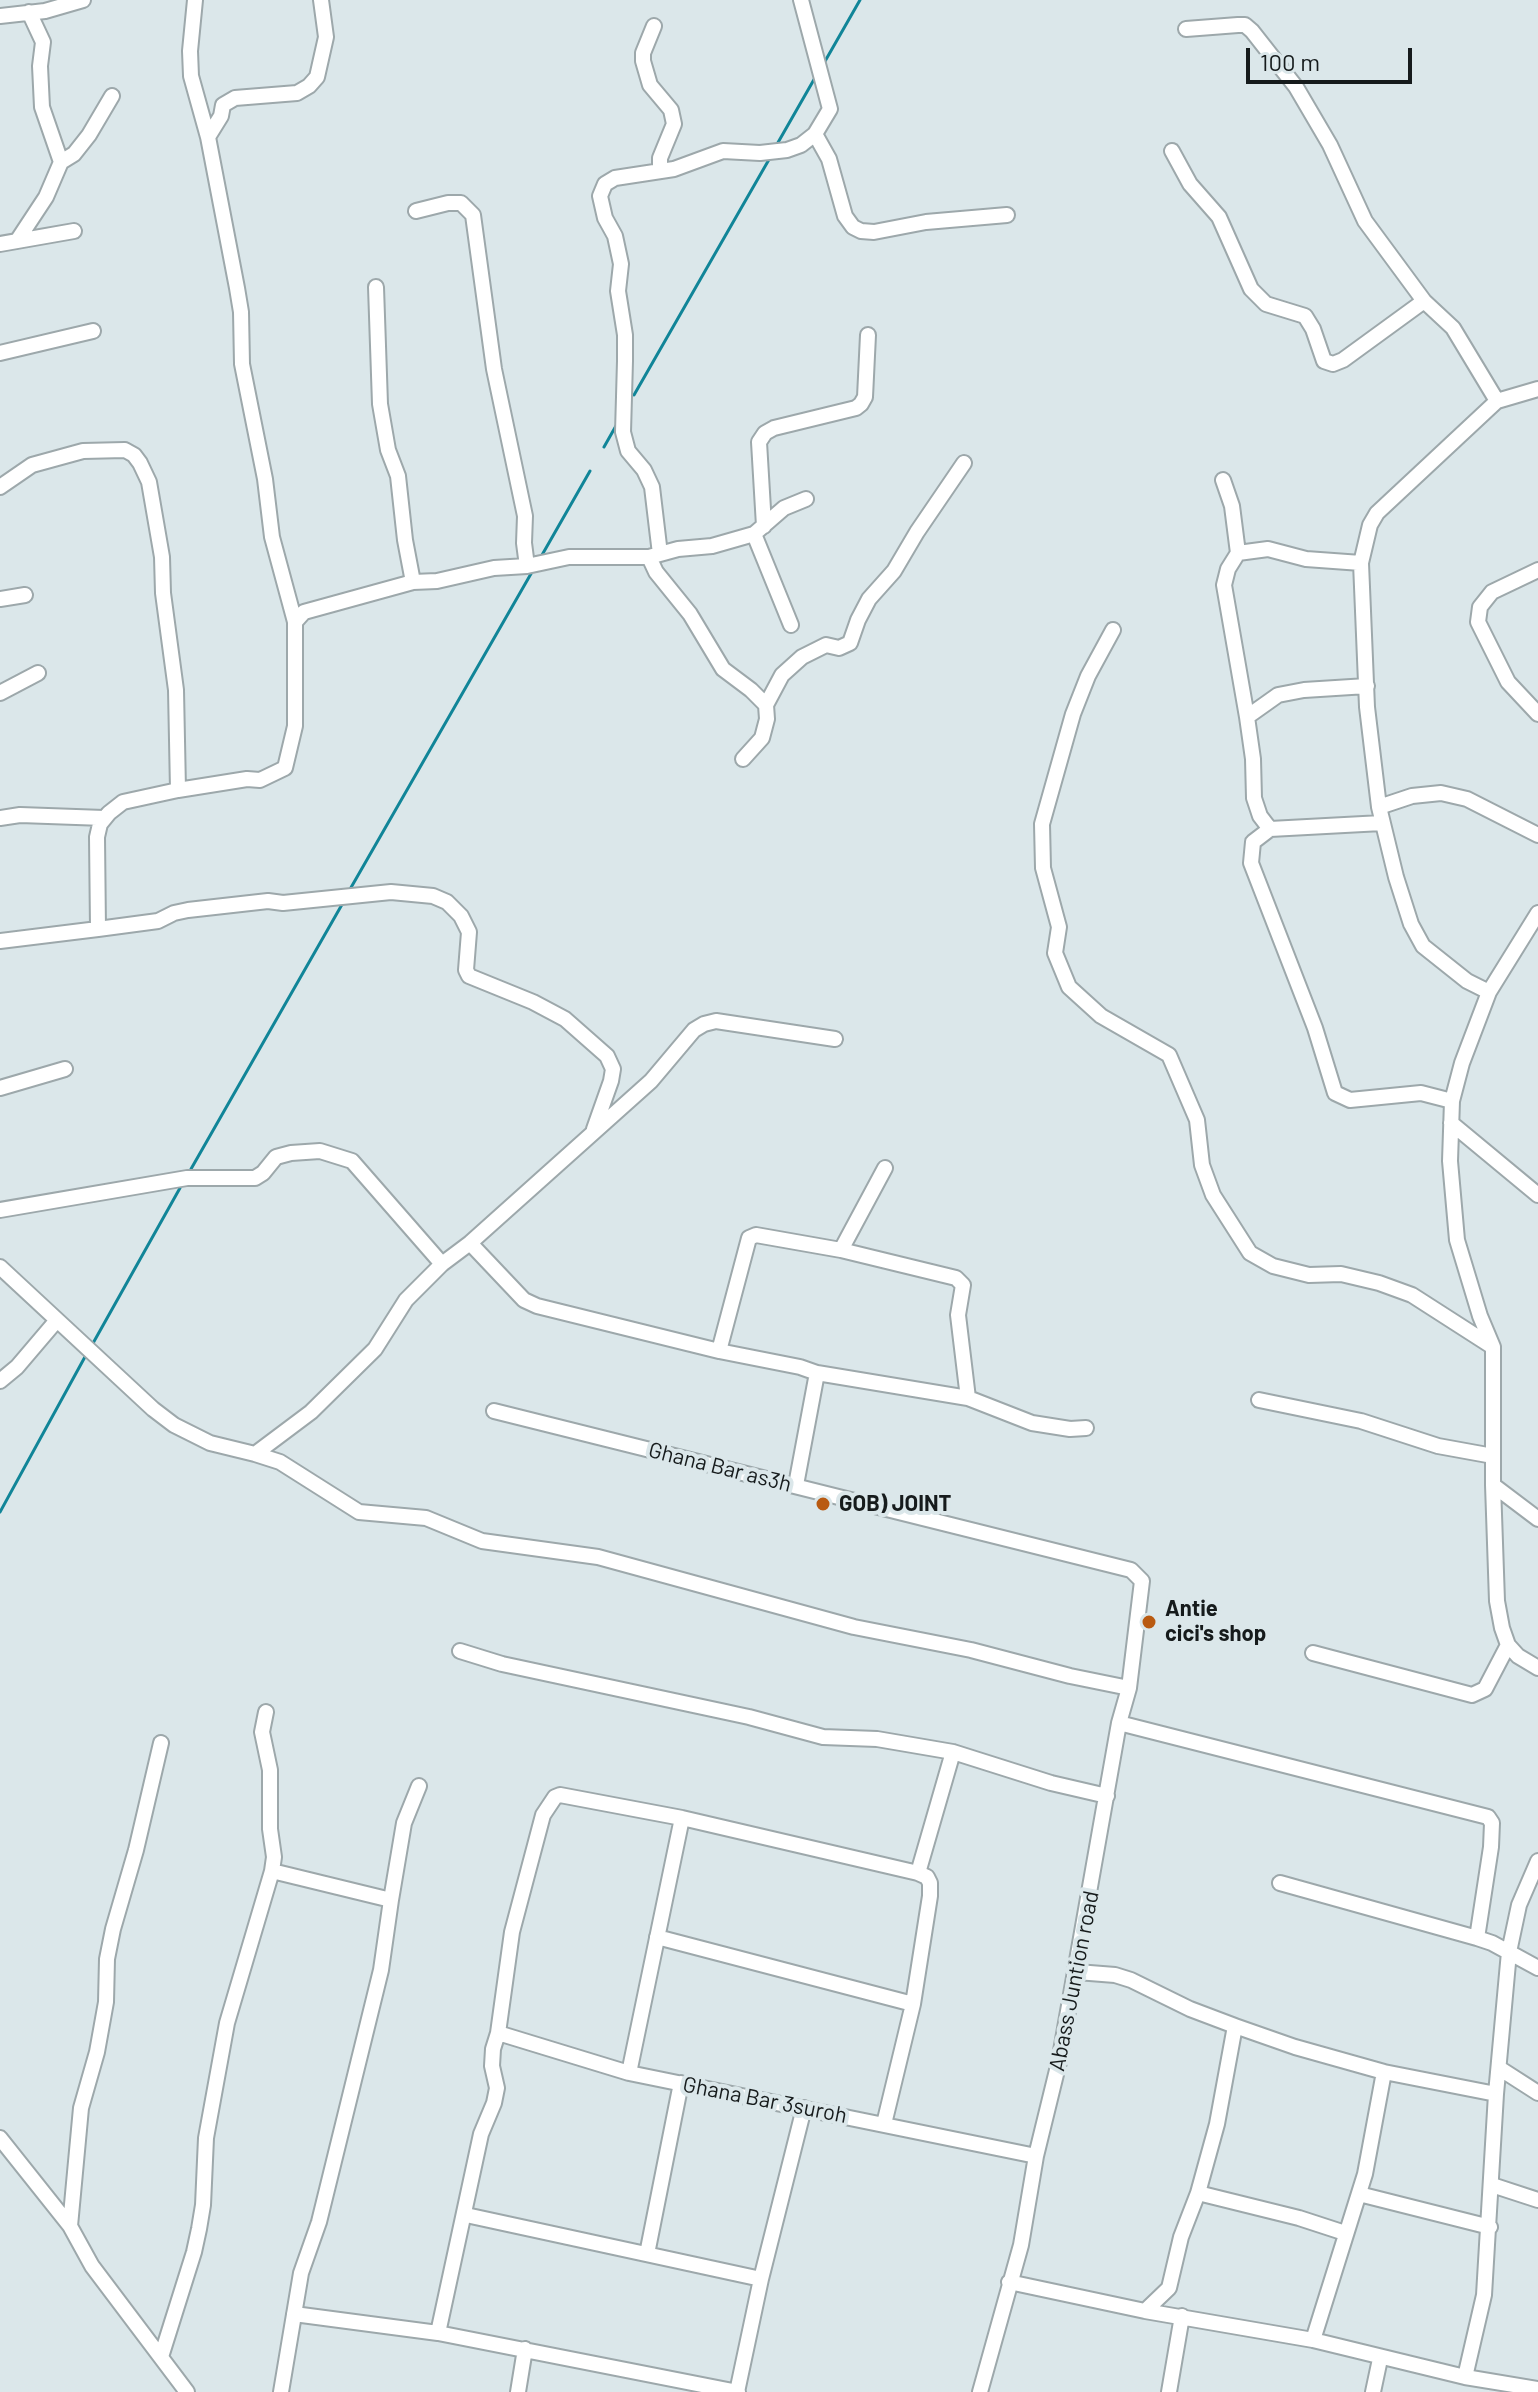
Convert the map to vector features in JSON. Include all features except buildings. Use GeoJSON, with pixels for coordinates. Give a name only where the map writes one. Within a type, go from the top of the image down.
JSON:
{"type":"FeatureCollection","features":[{"type":"Feature","properties":{"kind":"street"},"geometry":{"type":"LineString","coordinates":[[0,16],[56,9],[83,0]]}},
{"type":"Feature","properties":{"kind":"street"},"geometry":{"type":"LineString","coordinates":[[98,929],[97,837],[104,818],[123,802],[178,790],[247,779],[260,780],[285,768],[295,726],[295,622],[272,537],[265,479],[242,364],[241,312],[208,137],[191,76],[195,0]]}},
{"type":"Feature","properties":{"kind":"street"},"geometry":{"type":"LineString","coordinates":[[201,109],[223,105],[235,98],[297,93],[309,86],[317,77],[326,37],[321,0]]}},
{"type":"Feature","properties":{"kind":"street"},"geometry":{"type":"LineString","coordinates":[[766,705],[723,669],[690,614],[656,572],[652,487],[644,470],[628,451],[623,432],[625,335],[618,291],[621,264],[615,236],[605,218],[600,196],[605,184],[615,178],[674,169],[723,151],[760,153],[787,150],[801,145],[815,134],[830,109],[801,0]]}},
{"type":"Feature","properties":{"kind":"street"},"geometry":{"type":"LineString","coordinates":[[29,12],[43,42],[40,66],[42,107],[61,162]]}},
{"type":"Feature","properties":{"kind":"street"},"geometry":{"type":"LineString","coordinates":[[1186,29],[1245,25],[1252,31],[1296,87],[1330,145],[1365,221],[1424,301],[1453,328],[1492,388],[1497,401]]}},
{"type":"Feature","properties":{"kind":"street"},"geometry":{"type":"LineString","coordinates":[[654,26],[643,61],[650,85],[671,110],[674,124],[660,158],[660,171]]}},
{"type":"Feature","properties":{"kind":"street"},"geometry":{"type":"LineString","coordinates":[[17,241],[46,197],[61,162],[74,154],[89,135],[112,96]]}},
{"type":"Feature","properties":{"kind":"street"},"geometry":{"type":"LineString","coordinates":[[208,137],[221,116],[223,105]]}},
{"type":"Feature","properties":{"kind":"street"},"geometry":{"type":"LineString","coordinates":[[815,134],[829,159],[845,216],[853,227],[861,231],[874,232],[926,222],[1007,215]]}},
{"type":"Feature","properties":{"kind":"street"},"geometry":{"type":"LineString","coordinates":[[1172,151],[1190,184],[1219,217],[1251,289],[1266,304],[1305,316],[1324,361],[1333,364],[1343,360],[1424,301]]}},
{"type":"Feature","properties":{"kind":"street"},"geometry":{"type":"LineString","coordinates":[[416,211],[461,203],[473,215],[494,369],[525,516],[527,566]]}},
{"type":"Feature","properties":{"kind":"street"},"geometry":{"type":"LineString","coordinates":[[0,244],[74,231]]}},
{"type":"Feature","properties":{"kind":"street"},"geometry":{"type":"LineString","coordinates":[[376,287],[380,404],[388,450],[398,476],[413,582]]}},
{"type":"Feature","properties":{"kind":"street"},"geometry":{"type":"LineString","coordinates":[[0,353],[93,331]]}},
{"type":"Feature","properties":{"kind":"street"},"geometry":{"type":"LineString","coordinates":[[791,625],[759,530],[759,442],[765,433],[774,428],[856,408],[861,404],[865,397],[868,335]]}},
{"type":"Feature","properties":{"kind":"street"},"geometry":{"type":"LineString","coordinates":[[1489,992],[1467,981],[1423,946],[1411,924],[1379,807],[1367,707],[1361,563],[1370,525],[1377,513],[1497,401],[1538,389]]}},
{"type":"Feature","properties":{"kind":"street"},"geometry":{"type":"LineString","coordinates":[[0,487],[32,465],[83,451],[125,450],[140,463],[149,482],[162,557],[163,593],[176,690],[178,790]]}},
{"type":"Feature","properties":{"kind":"street"},"geometry":{"type":"LineString","coordinates":[[743,759],[762,738],[767,719],[766,705],[782,675],[792,664],[826,645],[839,648],[850,643],[869,599],[894,571],[964,463]]}},
{"type":"Feature","properties":{"kind":"street"},"geometry":{"type":"LineString","coordinates":[[1223,480],[1232,506],[1238,553],[1228,569],[1224,585],[1243,679],[1253,759],[1254,798],[1260,816],[1270,829]]}},
{"type":"Feature","properties":{"kind":"street"},"geometry":{"type":"LineString","coordinates":[[295,622],[304,612],[413,582],[437,581],[569,557],[598,559],[655,555],[712,546],[759,530],[784,508],[806,499]]}},
{"type":"Feature","properties":{"kind":"street"},"geometry":{"type":"LineString","coordinates":[[1238,553],[1268,549],[1306,559],[1361,563]]}},
{"type":"Feature","properties":{"kind":"street"},"geometry":{"type":"LineString","coordinates":[[1538,570],[1492,592],[1480,607],[1478,622],[1508,682],[1538,714]]}},
{"type":"Feature","properties":{"kind":"street"},"geometry":{"type":"LineString","coordinates":[[0,599],[25,595]]}},
{"type":"Feature","properties":{"kind":"street"},"geometry":{"type":"LineString","coordinates":[[1113,630],[1088,676],[1073,714],[1042,824],[1043,868],[1059,927],[1055,953],[1069,987],[1101,1016],[1169,1055],[1197,1120],[1202,1165],[1213,1195],[1250,1253],[1273,1266],[1309,1275],[1341,1274],[1412,1295],[1493,1347]]}},
{"type":"Feature","properties":{"kind":"street"},"geometry":{"type":"LineString","coordinates":[[0,693],[38,673]]}},
{"type":"Feature","properties":{"kind":"street"},"geometry":{"type":"LineString","coordinates":[[1247,717],[1278,695],[1288,692],[1367,686]]}},
{"type":"Feature","properties":{"kind":"street"},"geometry":{"type":"LineString","coordinates":[[1379,807],[1412,796],[1441,793],[1467,799],[1538,835]]}},
{"type":"Feature","properties":{"kind":"street"},"geometry":{"type":"LineString","coordinates":[[0,818],[20,815],[104,818]]}},
{"type":"Feature","properties":{"kind":"street"},"geometry":{"type":"LineString","coordinates":[[1382,823],[1270,829],[1253,842],[1251,863],[1315,1028],[1335,1093],[1350,1100],[1421,1093],[1452,1101]]}},
{"type":"Feature","properties":{"kind":"street"},"geometry":{"type":"LineString","coordinates":[[0,941],[158,921],[174,913],[206,907],[391,892],[433,896],[447,902],[461,916],[469,932],[466,970],[469,976],[533,1002],[565,1019],[607,1056],[613,1069],[611,1081],[594,1130]]}},
{"type":"Feature","properties":{"kind":"street"},"geometry":{"type":"LineString","coordinates":[[1538,913],[1489,992],[1462,1063],[1452,1101],[1450,1161],[1457,1240],[1480,1316],[1493,1347],[1497,1601],[1508,1645],[1518,1656],[1538,1668]]}},
{"type":"Feature","properties":{"kind":"street"},"geometry":{"type":"LineString","coordinates":[[255,1454],[311,1412],[356,1369],[375,1349],[406,1300],[442,1264],[470,1243],[651,1081],[694,1030],[716,1021],[835,1039]]}},
{"type":"Feature","properties":{"kind":"street"},"geometry":{"type":"LineString","coordinates":[[0,1088],[65,1069]]}},
{"type":"Feature","properties":{"kind":"street"},"geometry":{"type":"LineString","coordinates":[[1451,1123],[1538,1195]]}},
{"type":"Feature","properties":{"kind":"street"},"geometry":{"type":"LineString","coordinates":[[0,1210],[187,1178],[255,1178],[276,1157],[320,1151],[352,1161],[442,1264]]}},
{"type":"Feature","properties":{"kind":"street"},"geometry":{"type":"LineString","coordinates":[[841,1250],[885,1168]]}},
{"type":"Feature","properties":{"kind":"street"},"geometry":{"type":"LineString","coordinates":[[719,1351],[749,1238],[756,1235],[841,1250],[956,1278],[963,1285],[958,1315],[968,1398]]}},
{"type":"Feature","properties":{"kind":"street"},"geometry":{"type":"LineString","coordinates":[[470,1243],[524,1300],[537,1306],[817,1373],[968,1398],[1032,1423],[1070,1429],[1086,1428]]}},
{"type":"Feature","properties":{"kind":"street"},"geometry":{"type":"LineString","coordinates":[[0,1267],[174,1425],[210,1443],[280,1462],[359,1512],[426,1518],[482,1541],[598,1557],[854,1627],[971,1650],[1129,1688]]}},
{"type":"Feature","properties":{"kind":"street"},"geometry":{"type":"LineString","coordinates":[[0,1381],[17,1367],[57,1320]]}},
{"type":"Feature","properties":{"kind":"street"},"geometry":{"type":"LineString","coordinates":[[796,1485],[817,1373]]}},
{"type":"Feature","properties":{"kind":"street"},"geometry":{"type":"LineString","coordinates":[[1259,1400],[1361,1421],[1438,1446],[1493,1456]]}},
{"type":"Feature","properties":{"kind":"street","name":"Ghana Bar as3h"},"geometry":{"type":"LineString","coordinates":[[494,1411],[1131,1570]]}},
{"type":"Feature","properties":{"kind":"street"},"geometry":{"type":"LineString","coordinates":[[1493,1485],[1538,1519]]}},
{"type":"Feature","properties":{"kind":"street","name":"Abass Juntion road"},"geometry":{"type":"LineString","coordinates":[[980,2392],[1021,2245],[1036,2156],[1077,1972],[1119,1723],[1129,1688],[1143,1587],[1142,1581],[1131,1570]]}},
{"type":"Feature","properties":{"kind":"street"},"geometry":{"type":"LineString","coordinates":[[1313,1653],[1472,1695],[1485,1689],[1508,1645]]}},
{"type":"Feature","properties":{"kind":"street"},"geometry":{"type":"LineString","coordinates":[[460,1651],[502,1664],[720,1711],[823,1737],[877,1739],[953,1752],[1051,1783],[1107,1796]]}},
{"type":"Feature","properties":{"kind":"street"},"geometry":{"type":"LineString","coordinates":[[161,2357],[199,2229],[206,2138],[227,2023],[272,1871],[270,1770],[262,1732],[266,1712]]}},
{"type":"Feature","properties":{"kind":"street"},"geometry":{"type":"LineString","coordinates":[[1119,1723],[1488,1817],[1492,1823],[1491,1847],[1477,1938]]}},
{"type":"Feature","properties":{"kind":"street"},"geometry":{"type":"LineString","coordinates":[[70,2226],[81,2108],[97,2052],[106,2002],[107,1959],[161,1743]]}},
{"type":"Feature","properties":{"kind":"street"},"geometry":{"type":"LineString","coordinates":[[918,1873],[953,1752]]}},
{"type":"Feature","properties":{"kind":"street"},"geometry":{"type":"LineString","coordinates":[[281,2392],[301,2273],[319,2222],[381,1970],[404,1823],[419,1786]]}},
{"type":"Feature","properties":{"kind":"street"},"geometry":{"type":"LineString","coordinates":[[438,2333],[466,2215],[481,2134],[497,2088],[492,2066],[493,2049],[512,1932],[548,1804],[560,1795],[682,1818],[927,1877],[930,1883],[913,2004],[884,2124]]}},
{"type":"Feature","properties":{"kind":"street"},"geometry":{"type":"LineString","coordinates":[[629,2073],[682,1818]]}},
{"type":"Feature","properties":{"kind":"street"},"geometry":{"type":"LineString","coordinates":[[1465,2377],[1484,2295],[1496,2094],[1509,1952],[1519,1905],[1538,1861]]}},
{"type":"Feature","properties":{"kind":"street"},"geometry":{"type":"LineString","coordinates":[[272,1871],[391,1900]]}},
{"type":"Feature","properties":{"kind":"street"},"geometry":{"type":"LineString","coordinates":[[1280,1883],[1477,1938],[1538,1968]]}},
{"type":"Feature","properties":{"kind":"street"},"geometry":{"type":"LineString","coordinates":[[657,1937],[913,2004]]}},
{"type":"Feature","properties":{"kind":"street"},"geometry":{"type":"LineString","coordinates":[[1077,1972],[1115,1975],[1131,1980],[1190,2009],[1295,2047],[1384,2072],[1496,2094]]}},
{"type":"Feature","properties":{"kind":"street"},"geometry":{"type":"LineString","coordinates":[[1145,2311],[1169,2288],[1181,2237],[1198,2193],[1217,2124],[1235,2026]]}},
{"type":"Feature","properties":{"kind":"street","name":"Ghana Bar 3suroh"},"geometry":{"type":"LineString","coordinates":[[498,2033],[629,2073],[1036,2156]]}},
{"type":"Feature","properties":{"kind":"street"},"geometry":{"type":"LineString","coordinates":[[1499,2068],[1538,2093]]}},
{"type":"Feature","properties":{"kind":"street"},"geometry":{"type":"LineString","coordinates":[[1313,2340],[1359,2194],[1384,2072]]}},
{"type":"Feature","properties":{"kind":"street"},"geometry":{"type":"LineString","coordinates":[[647,2254],[681,2083]]}},
{"type":"Feature","properties":{"kind":"street"},"geometry":{"type":"LineString","coordinates":[[294,2314],[438,2333],[738,2392],[761,2279],[804,2108]]}},
{"type":"Feature","properties":{"kind":"street"},"geometry":{"type":"LineString","coordinates":[[0,2138],[70,2226],[92,2266],[187,2392]]}},
{"type":"Feature","properties":{"kind":"street"},"geometry":{"type":"LineString","coordinates":[[1492,2185],[1538,2200]]}},
{"type":"Feature","properties":{"kind":"street"},"geometry":{"type":"LineString","coordinates":[[1198,2193],[1345,2233]]}},
{"type":"Feature","properties":{"kind":"street"},"geometry":{"type":"LineString","coordinates":[[1359,2194],[1490,2227]]}},
{"type":"Feature","properties":{"kind":"street"},"geometry":{"type":"LineString","coordinates":[[466,2215],[761,2279]]}},
{"type":"Feature","properties":{"kind":"street"},"geometry":{"type":"LineString","coordinates":[[1009,2282],[1145,2311],[1313,2340],[1380,2359],[1538,2389]]}},
{"type":"Feature","properties":{"kind":"street"},"geometry":{"type":"LineString","coordinates":[[1169,2392],[1182,2316]]}},
{"type":"Feature","properties":{"kind":"street"},"geometry":{"type":"LineString","coordinates":[[518,2392],[525,2349]]}},
{"type":"Feature","properties":{"kind":"street"},"geometry":{"type":"LineString","coordinates":[[1373,2392],[1380,2359]]}},
{"type":"Feature","properties":{"kind":"waterway"},"geometry":{"type":"LineString","coordinates":[[824,63],[860,0]]}},
{"type":"Feature","properties":{"kind":"waterway"},"geometry":{"type":"LineString","coordinates":[[776,146],[816,76]]}},
{"type":"Feature","properties":{"kind":"waterway"},"geometry":{"type":"LineString","coordinates":[[634,395],[771,156]]}},
{"type":"Feature","properties":{"kind":"waterway"},"geometry":{"type":"LineString","coordinates":[[604,447],[617,424]]}},
{"type":"Feature","properties":{"kind":"waterway"},"geometry":{"type":"LineString","coordinates":[[542,555],[590,471]]}},
{"type":"Feature","properties":{"kind":"waterway"},"geometry":{"type":"LineString","coordinates":[[349,891],[532,572]]}},
{"type":"Feature","properties":{"kind":"waterway"},"geometry":{"type":"LineString","coordinates":[[191,1169],[344,901]]}},
{"type":"Feature","properties":{"kind":"waterway"},"geometry":{"type":"LineString","coordinates":[[92,1345],[180,1188]]}},
{"type":"Feature","properties":{"kind":"waterway"},"geometry":{"type":"LineString","coordinates":[[0,1512],[86,1355]]}},
{"type":"Feature","properties":{"kind":"place","name":"GOB) JOINT"},"geometry":{"type":"Point","coordinates":[823,1504]}},
{"type":"Feature","properties":{"kind":"place","name":"Antie cici's shop"},"geometry":{"type":"Point","coordinates":[1149,1622]}}]}
